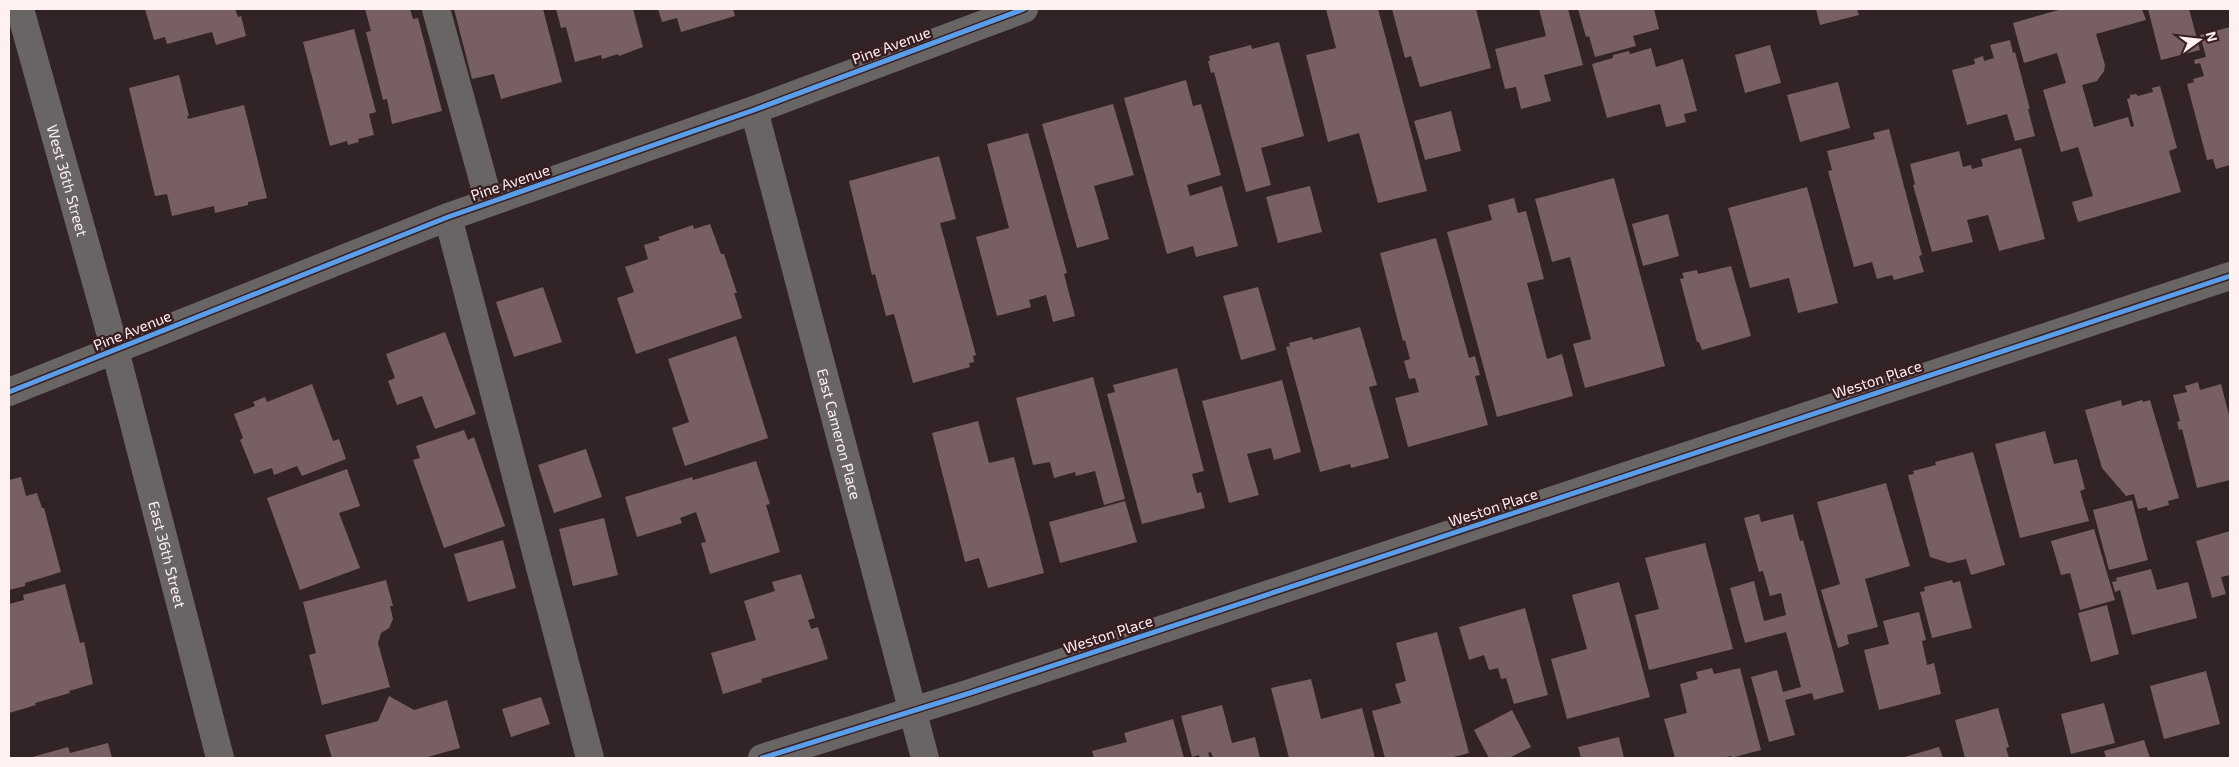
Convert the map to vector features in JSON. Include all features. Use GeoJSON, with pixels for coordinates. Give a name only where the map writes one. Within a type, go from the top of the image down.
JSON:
{"type":"FeatureCollection","features":[{"type":"Feature","properties":{"kind":"street"},"geometry":{"type":"LineString","coordinates":[[436,9],[489,202]]}},
{"type":"Feature","properties":{"kind":"street","name":"Pine Avenue"},"geometry":{"type":"LineString","coordinates":[[9,392],[448,217],[754,110],[1024,9]]}},
{"type":"Feature","properties":{"kind":"street","name":"West 36th Street"},"geometry":{"type":"LineString","coordinates":[[20,12],[115,350]]}},
{"type":"Feature","properties":{"kind":"street","name":"East Cameron Place"},"geometry":{"type":"LineString","coordinates":[[754,110],[925,758]]}},
{"type":"Feature","properties":{"kind":"street"},"geometry":{"type":"LineString","coordinates":[[448,217],[590,758]]}},
{"type":"Feature","properties":{"kind":"street","name":"Weston Place"},"geometry":{"type":"LineString","coordinates":[[762,758],[912,712],[2230,276]]}},
{"type":"Feature","properties":{"kind":"street","name":"East 36th Street"},"geometry":{"type":"LineString","coordinates":[[115,350],[220,758]]}},
{"type":"Feature","properties":{"kind":"building"},"geometry":{"type":"Polygon","coordinates":[[[145,9],[235,9],[238,17],[241,16],[246,36],[216,45],[212,32],[167,44],[165,37],[154,40],[145,9]]]}},
{"type":"Feature","properties":{"kind":"building"},"geometry":{"type":"Polygon","coordinates":[[[365,9],[410,9],[413,19],[418,18],[442,111],[392,124],[387,99],[383,100],[366,32],[371,31],[365,9]]]}},
{"type":"Feature","properties":{"kind":"building"},"geometry":{"type":"Polygon","coordinates":[[[454,9],[543,9],[562,82],[501,99],[494,74],[472,79],[454,9]]]}},
{"type":"Feature","properties":{"kind":"building"},"geometry":{"type":"Polygon","coordinates":[[[556,9],[633,9],[643,47],[619,56],[618,54],[602,59],[601,55],[575,62],[566,27],[561,28],[556,9]]]}},
{"type":"Feature","properties":{"kind":"building"},"geometry":{"type":"Polygon","coordinates":[[[658,9],[733,9],[735,16],[681,32],[677,18],[662,22],[658,9]]]}},
{"type":"Feature","properties":{"kind":"building"},"geometry":{"type":"Polygon","coordinates":[[[1326,9],[1378,9],[1427,191],[1378,203],[1359,133],[1328,142],[1306,55],[1336,48],[1326,9]]]}},
{"type":"Feature","properties":{"kind":"building"},"geometry":{"type":"Polygon","coordinates":[[[1392,9],[1476,9],[1491,68],[1420,87],[1411,56],[1405,58],[1392,9]]]}},
{"type":"Feature","properties":{"kind":"building"},"geometry":{"type":"Polygon","coordinates":[[[1539,9],[1568,9],[1583,65],[1544,75],[1551,101],[1521,109],[1516,87],[1505,89],[1495,49],[1546,36],[1539,9]]]}},
{"type":"Feature","properties":{"kind":"building"},"geometry":{"type":"Polygon","coordinates":[[[1578,9],[1654,9],[1659,29],[1633,36],[1636,46],[1595,57],[1589,36],[1586,37],[1578,9]]]}},
{"type":"Feature","properties":{"kind":"building"},"geometry":{"type":"Polygon","coordinates":[[[1816,9],[1857,9],[1859,15],[1820,25],[1816,9]]]}},
{"type":"Feature","properties":{"kind":"building"},"geometry":{"type":"Polygon","coordinates":[[[2062,9],[2142,9],[2146,20],[2096,34],[2105,65],[2104,71],[2097,81],[2082,85],[2094,127],[2128,117],[2131,127],[2134,126],[2127,99],[2130,98],[2130,95],[2136,94],[2138,96],[2153,92],[2152,88],[2160,86],[2177,148],[2169,151],[2181,192],[2078,222],[2072,202],[2093,196],[2078,147],[2061,152],[2043,90],[2066,83],[2057,53],[2024,63],[2013,23],[2062,9]]]}},
{"type":"Feature","properties":{"kind":"building"},"geometry":{"type":"Polygon","coordinates":[[[2148,9],[2189,9],[2200,50],[2161,60],[2148,9]]]}},
{"type":"Feature","properties":{"kind":"building"},"geometry":{"type":"Polygon","coordinates":[[[2230,27],[2230,165],[2216,169],[2213,159],[2207,160],[2187,84],[2194,82],[2193,79],[2204,76],[2200,63],[2195,64],[2194,60],[2206,57],[2200,35],[2230,27]]]}},
{"type":"Feature","properties":{"kind":"building"},"geometry":{"type":"Polygon","coordinates":[[[354,29],[376,112],[369,114],[374,135],[358,139],[359,142],[348,145],[347,141],[330,146],[303,42],[354,29]]]}},
{"type":"Feature","properties":{"kind":"building"},"geometry":{"type":"Polygon","coordinates":[[[2010,40],[2030,109],[2028,109],[2035,136],[2015,141],[2007,114],[1967,125],[1952,70],[1975,64],[1974,59],[1983,56],[1984,61],[1994,58],[1990,45],[2010,40]]]}},
{"type":"Feature","properties":{"kind":"building"},"geometry":{"type":"Polygon","coordinates":[[[1279,42],[1304,136],[1261,148],[1271,185],[1246,192],[1214,72],[1211,73],[1208,61],[1210,61],[1209,56],[1251,45],[1252,49],[1279,42]]]}},
{"type":"Feature","properties":{"kind":"building"},"geometry":{"type":"Polygon","coordinates":[[[1770,45],[1781,83],[1745,93],[1735,55],[1770,45]]]}},
{"type":"Feature","properties":{"kind":"building"},"geometry":{"type":"Polygon","coordinates":[[[1651,48],[1656,67],[1683,59],[1697,111],[1684,114],[1686,122],[1666,127],[1660,104],[1607,118],[1592,64],[1613,58],[1613,55],[1629,51],[1630,54],[1651,48]]]}},
{"type":"Feature","properties":{"kind":"building"},"geometry":{"type":"Polygon","coordinates":[[[179,75],[189,116],[187,116],[188,119],[244,105],[267,198],[215,213],[214,206],[172,216],[167,194],[155,196],[129,88],[179,75]]]}},
{"type":"Feature","properties":{"kind":"building"},"geometry":{"type":"Polygon","coordinates":[[[1186,80],[1193,106],[1201,104],[1221,175],[1187,185],[1190,196],[1222,186],[1238,246],[1196,257],[1193,246],[1167,254],[1124,98],[1186,80]]]}},
{"type":"Feature","properties":{"kind":"building"},"geometry":{"type":"Polygon","coordinates":[[[1838,82],[1850,128],[1800,142],[1787,95],[1838,82]]]}},
{"type":"Feature","properties":{"kind":"building"},"geometry":{"type":"Polygon","coordinates":[[[1113,104],[1134,175],[1094,186],[1109,239],[1077,248],[1042,124],[1113,104]]]}},
{"type":"Feature","properties":{"kind":"building"},"geometry":{"type":"Polygon","coordinates":[[[1451,111],[1461,151],[1425,160],[1414,121],[1451,111]]]}},
{"type":"Feature","properties":{"kind":"building"},"geometry":{"type":"Polygon","coordinates":[[[1889,129],[1922,255],[1919,256],[1924,272],[1894,280],[1892,275],[1877,279],[1872,262],[1854,267],[1828,171],[1832,170],[1827,151],[1875,139],[1873,133],[1889,129]]]}},
{"type":"Feature","properties":{"kind":"building"},"geometry":{"type":"Polygon","coordinates":[[[1028,133],[1067,273],[1064,274],[1075,316],[1053,322],[1046,295],[1029,300],[1031,307],[997,316],[976,237],[1009,228],[987,144],[1028,133]]]}},
{"type":"Feature","properties":{"kind":"building"},"geometry":{"type":"Polygon","coordinates":[[[2021,148],[2045,239],[1999,251],[1988,215],[1967,220],[1973,242],[1932,252],[1913,185],[1915,184],[1910,164],[1959,151],[1963,167],[1971,165],[1972,169],[1983,166],[1981,159],[2021,148]]]}},
{"type":"Feature","properties":{"kind":"building"},"geometry":{"type":"Polygon","coordinates":[[[939,156],[956,219],[940,223],[976,355],[973,356],[974,362],[969,363],[970,367],[913,383],[894,314],[886,316],[875,274],[872,275],[849,181],[939,156]]]}},
{"type":"Feature","properties":{"kind":"building"},"geometry":{"type":"Polygon","coordinates":[[[1614,178],[1665,366],[1585,388],[1573,344],[1591,339],[1570,257],[1552,262],[1535,199],[1614,178]]]}},
{"type":"Feature","properties":{"kind":"building"},"geometry":{"type":"Polygon","coordinates":[[[1310,186],[1322,232],[1278,243],[1266,197],[1310,186]]]}},
{"type":"Feature","properties":{"kind":"building"},"geometry":{"type":"Polygon","coordinates":[[[1807,187],[1838,303],[1798,313],[1789,278],[1750,288],[1728,208],[1807,187]]]}},
{"type":"Feature","properties":{"kind":"building"},"geometry":{"type":"Polygon","coordinates":[[[1514,198],[1518,213],[1526,211],[1544,279],[1527,283],[1547,359],[1562,354],[1573,396],[1497,417],[1447,232],[1492,220],[1488,205],[1514,198]]]}},
{"type":"Feature","properties":{"kind":"building"},"geometry":{"type":"Polygon","coordinates":[[[1668,214],[1679,256],[1643,266],[1632,224],[1668,214]]]}},
{"type":"Feature","properties":{"kind":"building"},"geometry":{"type":"Polygon","coordinates":[[[710,224],[721,254],[724,254],[737,293],[734,293],[742,318],[636,354],[617,298],[634,292],[625,267],[648,259],[644,245],[660,240],[658,237],[693,225],[694,229],[710,224]]]}},
{"type":"Feature","properties":{"kind":"building"},"geometry":{"type":"Polygon","coordinates":[[[1436,238],[1469,358],[1475,356],[1480,375],[1475,376],[1488,425],[1408,447],[1395,398],[1419,392],[1415,378],[1409,379],[1404,361],[1410,359],[1405,340],[1403,341],[1380,253],[1436,238]]]}},
{"type":"Feature","properties":{"kind":"building"},"geometry":{"type":"Polygon","coordinates":[[[1731,266],[1751,336],[1702,350],[1699,342],[1697,342],[1680,279],[1684,278],[1682,273],[1697,270],[1698,274],[1731,266]]]}},
{"type":"Feature","properties":{"kind":"building"},"geometry":{"type":"Polygon","coordinates":[[[543,287],[562,342],[514,357],[496,302],[543,287]]]}},
{"type":"Feature","properties":{"kind":"building"},"geometry":{"type":"Polygon","coordinates":[[[1258,287],[1276,350],[1241,360],[1223,296],[1258,287]]]}},
{"type":"Feature","properties":{"kind":"building"},"geometry":{"type":"Polygon","coordinates":[[[1360,327],[1377,385],[1369,387],[1389,458],[1351,468],[1350,464],[1320,472],[1286,347],[1290,346],[1289,343],[1312,337],[1313,340],[1360,327]]]}},
{"type":"Feature","properties":{"kind":"building"},"geometry":{"type":"Polygon","coordinates":[[[445,332],[476,414],[435,429],[422,396],[397,405],[388,381],[395,378],[386,354],[445,332]]]}},
{"type":"Feature","properties":{"kind":"building"},"geometry":{"type":"Polygon","coordinates":[[[736,336],[768,438],[685,466],[672,428],[689,422],[668,359],[736,336]]]}},
{"type":"Feature","properties":{"kind":"building"},"geometry":{"type":"Polygon","coordinates":[[[1177,368],[1204,471],[1192,474],[1197,493],[1201,492],[1205,508],[1142,524],[1107,394],[1115,392],[1113,385],[1177,368]]]}},
{"type":"Feature","properties":{"kind":"building"},"geometry":{"type":"Polygon","coordinates":[[[1093,377],[1125,499],[1104,505],[1095,471],[1076,476],[1075,472],[1054,478],[1050,462],[1033,465],[1016,398],[1093,377]]]}},
{"type":"Feature","properties":{"kind":"building"},"geometry":{"type":"Polygon","coordinates":[[[1282,380],[1301,452],[1274,460],[1271,448],[1247,454],[1259,495],[1229,503],[1202,401],[1282,380]]]}},
{"type":"Feature","properties":{"kind":"building"},"geometry":{"type":"Polygon","coordinates":[[[2198,382],[2200,390],[2221,384],[2230,419],[2230,480],[2197,488],[2182,429],[2179,430],[2177,422],[2180,421],[2173,395],[2187,392],[2185,386],[2198,382]]]}},
{"type":"Feature","properties":{"kind":"building"},"geometry":{"type":"Polygon","coordinates":[[[312,384],[333,441],[339,439],[346,459],[302,476],[297,466],[274,475],[272,468],[254,474],[240,440],[243,438],[234,414],[255,406],[253,402],[265,397],[267,402],[312,384]]]}},
{"type":"Feature","properties":{"kind":"building"},"geometry":{"type":"Polygon","coordinates":[[[2121,400],[2122,406],[2142,400],[2143,402],[2150,400],[2179,498],[2168,501],[2169,505],[2148,511],[2147,507],[2138,509],[2134,494],[2126,496],[2102,468],[2085,410],[2121,400]]]}},
{"type":"Feature","properties":{"kind":"building"},"geometry":{"type":"Polygon","coordinates":[[[978,421],[989,463],[1014,457],[1044,573],[988,588],[979,558],[965,562],[932,433],[978,421]]]}},
{"type":"Feature","properties":{"kind":"building"},"geometry":{"type":"Polygon","coordinates":[[[464,430],[468,440],[474,437],[505,526],[444,548],[413,460],[420,458],[416,446],[464,430]]]}},
{"type":"Feature","properties":{"kind":"building"},"geometry":{"type":"Polygon","coordinates":[[[2045,431],[2054,464],[2077,459],[2085,489],[2080,491],[2089,521],[2020,538],[1995,444],[2045,431]]]}},
{"type":"Feature","properties":{"kind":"building"},"geometry":{"type":"Polygon","coordinates":[[[586,449],[602,497],[554,513],[538,465],[586,449]]]}},
{"type":"Feature","properties":{"kind":"building"},"geometry":{"type":"Polygon","coordinates":[[[1973,452],[2005,565],[1971,575],[1966,559],[1949,563],[1930,557],[1908,475],[1914,474],[1913,471],[1936,465],[1935,462],[1973,452]]]}},
{"type":"Feature","properties":{"kind":"building"},"geometry":{"type":"Polygon","coordinates":[[[756,461],[770,504],[766,505],[780,552],[710,574],[701,543],[706,542],[696,512],[680,518],[682,523],[637,537],[625,497],[692,477],[693,480],[756,461]]]}},
{"type":"Feature","properties":{"kind":"building"},"geometry":{"type":"Polygon","coordinates":[[[347,469],[360,506],[339,513],[360,568],[300,590],[267,498],[347,469]]]}},
{"type":"Feature","properties":{"kind":"building"},"geometry":{"type":"Polygon","coordinates":[[[21,477],[26,496],[37,493],[42,508],[44,508],[61,572],[9,590],[9,480],[21,477]]]}},
{"type":"Feature","properties":{"kind":"building"},"geometry":{"type":"Polygon","coordinates":[[[1886,483],[1910,566],[1865,579],[1878,627],[1847,635],[1849,644],[1838,648],[1821,590],[1840,584],[1817,502],[1886,483]]]}},
{"type":"Feature","properties":{"kind":"building"},"geometry":{"type":"Polygon","coordinates":[[[2132,500],[2148,560],[2109,570],[2093,510],[2132,500]]]}},
{"type":"Feature","properties":{"kind":"building"},"geometry":{"type":"Polygon","coordinates":[[[1125,501],[1137,542],[1060,563],[1049,522],[1125,501]]]}},
{"type":"Feature","properties":{"kind":"building"},"geometry":{"type":"Polygon","coordinates":[[[1759,514],[1761,522],[1793,514],[1800,541],[1803,540],[1844,692],[1814,700],[1812,693],[1785,700],[1795,735],[1769,742],[1751,677],[1777,670],[1783,692],[1801,687],[1786,632],[1745,643],[1730,588],[1754,581],[1764,621],[1786,615],[1781,593],[1770,596],[1763,571],[1759,572],[1744,518],[1759,514]]]}},
{"type":"Feature","properties":{"kind":"building"},"geometry":{"type":"Polygon","coordinates":[[[604,518],[618,575],[573,586],[559,529],[604,518]]]}},
{"type":"Feature","properties":{"kind":"building"},"geometry":{"type":"Polygon","coordinates":[[[2094,529],[2115,600],[2080,610],[2070,573],[2061,575],[2051,541],[2094,529]]]}},
{"type":"Feature","properties":{"kind":"building"},"geometry":{"type":"Polygon","coordinates":[[[2230,531],[2230,575],[2221,577],[2226,594],[2212,598],[2196,541],[2230,531]]]}},
{"type":"Feature","properties":{"kind":"building"},"geometry":{"type":"Polygon","coordinates":[[[503,540],[516,588],[468,602],[454,554],[503,540]]]}},
{"type":"Feature","properties":{"kind":"building"},"geometry":{"type":"Polygon","coordinates":[[[1705,543],[1733,649],[1649,670],[1635,615],[1659,609],[1645,558],[1705,543]]]}},
{"type":"Feature","properties":{"kind":"building"},"geometry":{"type":"Polygon","coordinates":[[[2151,569],[2157,590],[2188,582],[2197,618],[2132,635],[2120,590],[2115,592],[2112,582],[2117,581],[2116,578],[2151,569]]]}},
{"type":"Feature","properties":{"kind":"building"},"geometry":{"type":"Polygon","coordinates":[[[801,574],[815,618],[808,620],[811,629],[818,627],[828,659],[761,679],[762,682],[723,694],[711,653],[756,640],[744,601],[775,591],[772,582],[801,574]]]}},
{"type":"Feature","properties":{"kind":"building"},"geometry":{"type":"Polygon","coordinates":[[[386,580],[393,606],[390,606],[393,619],[389,628],[381,633],[378,643],[390,687],[322,705],[309,655],[316,653],[303,602],[386,580]]]}},
{"type":"Feature","properties":{"kind":"building"},"geometry":{"type":"Polygon","coordinates":[[[1952,580],[1953,583],[1960,581],[1972,628],[1932,638],[1920,592],[1925,591],[1924,587],[1952,580]]]}},
{"type":"Feature","properties":{"kind":"building"},"geometry":{"type":"Polygon","coordinates":[[[1619,582],[1650,697],[1567,719],[1551,659],[1587,649],[1572,595],[1619,582]]]}},
{"type":"Feature","properties":{"kind":"building"},"geometry":{"type":"Polygon","coordinates":[[[65,584],[80,643],[84,642],[93,684],[9,713],[9,604],[24,600],[23,595],[65,584]]]}},
{"type":"Feature","properties":{"kind":"building"},"geometry":{"type":"Polygon","coordinates":[[[2107,605],[2119,654],[2091,662],[2078,613],[2107,605]]]}},
{"type":"Feature","properties":{"kind":"building"},"geometry":{"type":"Polygon","coordinates":[[[1525,608],[1548,695],[1514,704],[1506,678],[1501,679],[1498,668],[1489,670],[1484,655],[1469,660],[1459,627],[1525,608]]]}},
{"type":"Feature","properties":{"kind":"building"},"geometry":{"type":"Polygon","coordinates":[[[1919,612],[1926,640],[1922,641],[1927,665],[1934,663],[1941,694],[1879,710],[1864,650],[1889,644],[1883,621],[1919,612]]]}},
{"type":"Feature","properties":{"kind":"building"},"geometry":{"type":"Polygon","coordinates":[[[1437,632],[1469,753],[1450,758],[1385,758],[1372,711],[1401,703],[1395,684],[1406,681],[1396,643],[1437,632]]]}},
{"type":"Feature","properties":{"kind":"building"},"geometry":{"type":"Polygon","coordinates":[[[1712,668],[1714,674],[1740,668],[1761,750],[1731,758],[1731,756],[1721,758],[1675,758],[1664,719],[1687,713],[1680,684],[1698,679],[1696,672],[1712,668]]]}},
{"type":"Feature","properties":{"kind":"building"},"geometry":{"type":"Polygon","coordinates":[[[2206,671],[2220,724],[2164,739],[2150,686],[2206,671]]]}},
{"type":"Feature","properties":{"kind":"building"},"geometry":{"type":"Polygon","coordinates":[[[1311,679],[1321,719],[1362,708],[1375,758],[1289,758],[1271,688],[1311,679]]]}},
{"type":"Feature","properties":{"kind":"building"},"geometry":{"type":"Polygon","coordinates":[[[389,696],[414,710],[447,700],[460,748],[424,758],[332,758],[325,735],[378,721],[389,696]]]}},
{"type":"Feature","properties":{"kind":"building"},"geometry":{"type":"Polygon","coordinates":[[[541,697],[550,724],[511,737],[502,709],[541,697]]]}},
{"type":"Feature","properties":{"kind":"building"},"geometry":{"type":"Polygon","coordinates":[[[2104,703],[2115,743],[2071,754],[2061,714],[2104,703]]]}},
{"type":"Feature","properties":{"kind":"building"},"geometry":{"type":"Polygon","coordinates":[[[1222,705],[1232,743],[1255,737],[1260,758],[1213,758],[1211,752],[1208,753],[1210,758],[1200,758],[1199,755],[1192,757],[1181,716],[1222,705]]]}},
{"type":"Feature","properties":{"kind":"building"},"geometry":{"type":"Polygon","coordinates":[[[1998,708],[2009,747],[2006,748],[2009,758],[1965,758],[1955,720],[1998,708]]]}},
{"type":"Feature","properties":{"kind":"building"},"geometry":{"type":"Polygon","coordinates":[[[1512,710],[1531,747],[1509,758],[1489,758],[1474,730],[1512,710]]]}},
{"type":"Feature","properties":{"kind":"building"},"geometry":{"type":"Polygon","coordinates":[[[1173,719],[1184,758],[1094,758],[1092,751],[1127,742],[1124,733],[1173,719]]]}},
{"type":"Feature","properties":{"kind":"building"},"geometry":{"type":"Polygon","coordinates":[[[1619,737],[1624,758],[1581,758],[1578,747],[1619,737]]]}},
{"type":"Feature","properties":{"kind":"building"},"geometry":{"type":"Polygon","coordinates":[[[2144,740],[2150,758],[2106,758],[2104,751],[2144,740]]]}},
{"type":"Feature","properties":{"kind":"building"},"geometry":{"type":"Polygon","coordinates":[[[108,743],[112,758],[29,758],[68,747],[70,753],[108,743]]]}},
{"type":"Feature","properties":{"kind":"building"},"geometry":{"type":"Polygon","coordinates":[[[1939,747],[1943,758],[1901,758],[1939,747]]]}},
{"type":"Feature","properties":{"kind":"cycle path"},"geometry":{"type":"LineString","coordinates":[[9,392],[448,217],[754,110],[1024,9]]}},
{"type":"Feature","properties":{"kind":"cycle path"},"geometry":{"type":"LineString","coordinates":[[762,758],[970,693],[2230,276]]}}]}
